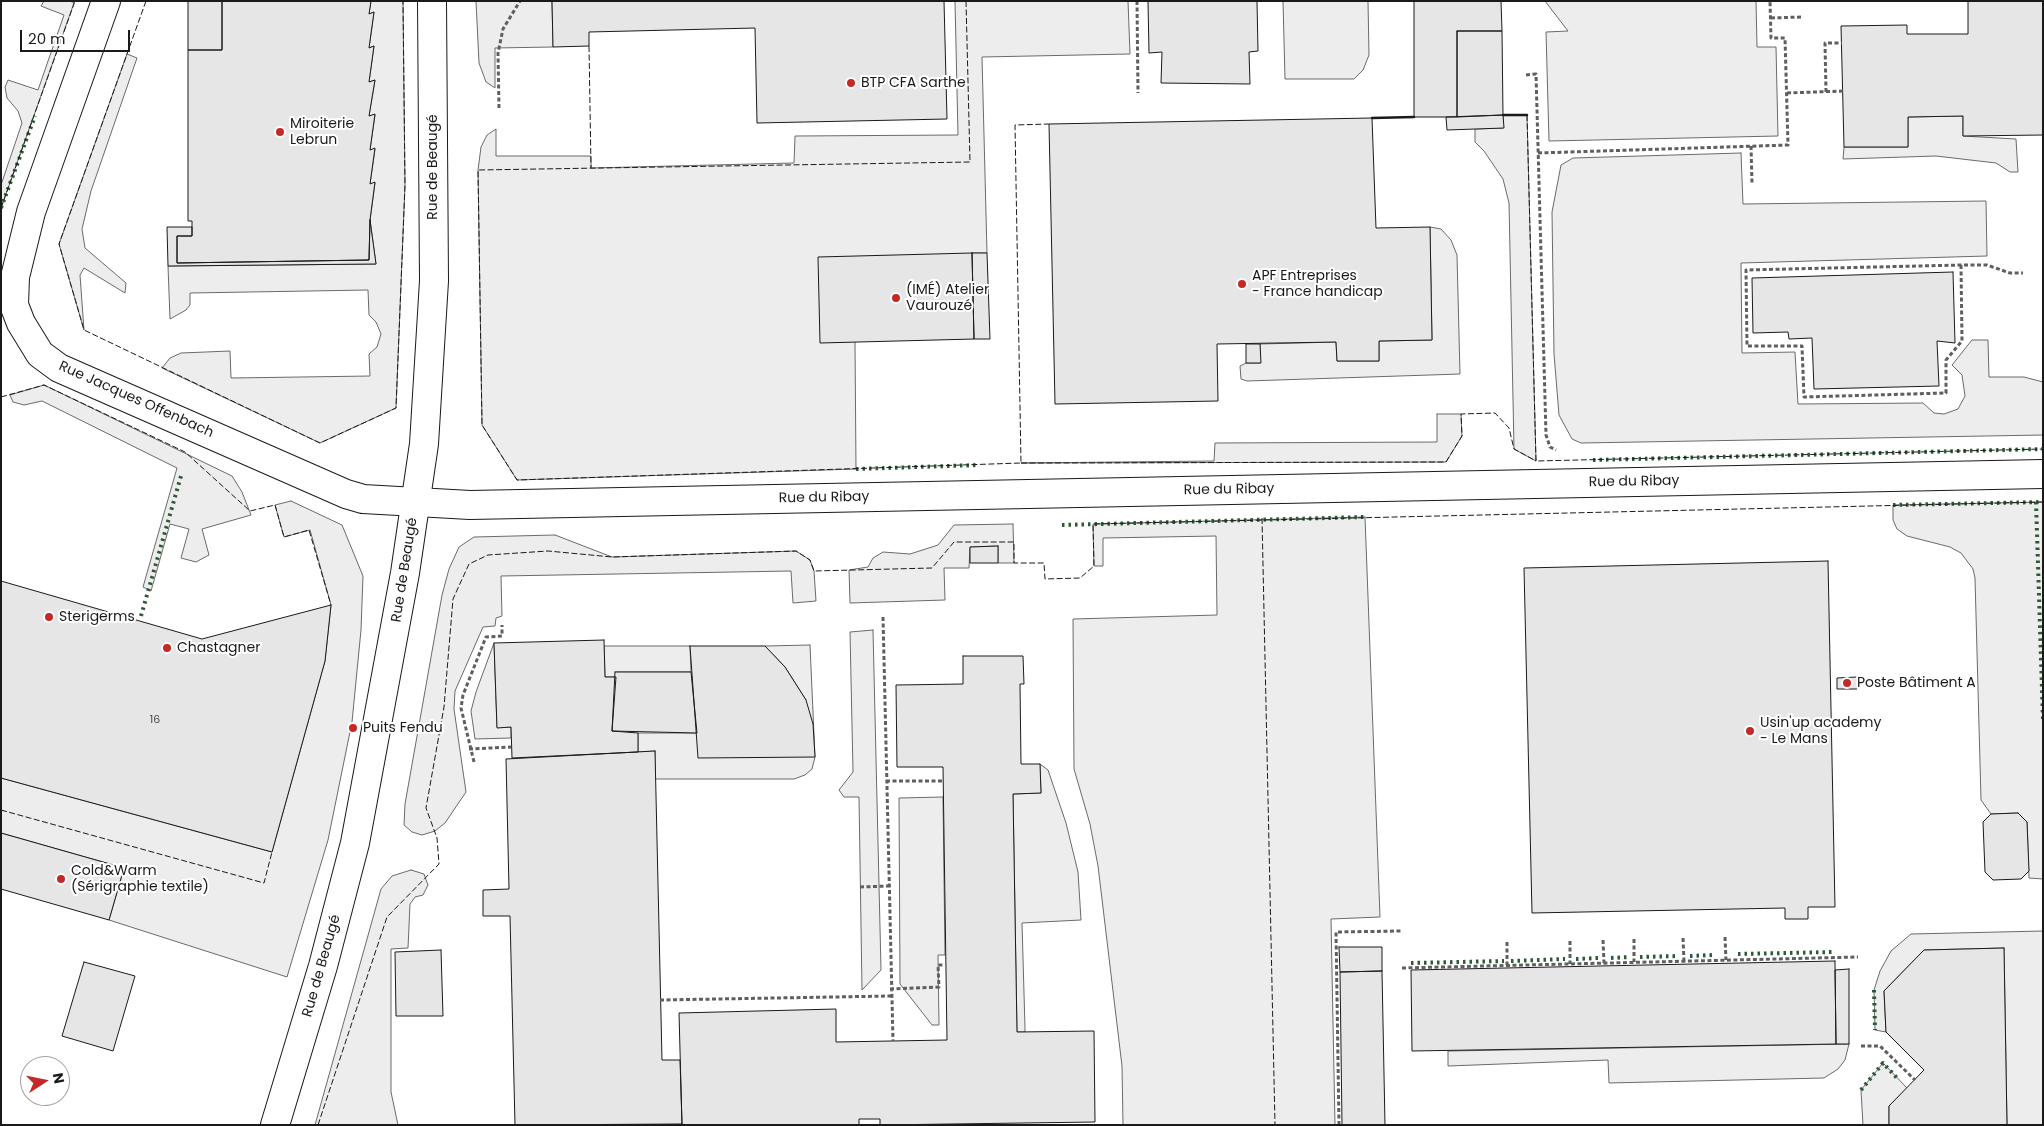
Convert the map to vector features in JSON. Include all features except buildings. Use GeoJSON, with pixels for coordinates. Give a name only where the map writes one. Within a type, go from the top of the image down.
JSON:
{"type":"FeatureCollection","features":[{"type":"Feature","properties":{"kind":"street","name":"Rue Jacques Offenbach"},"geometry":{"type":"LineString","coordinates":[[106,1],[31,212],[8,313],[21,323],[40,354],[59,368],[346,494],[363,499],[415,502]]}},
{"type":"Feature","properties":{"kind":"street","name":"Rue de Beaugé"},"geometry":{"type":"LineString","coordinates":[[275,1125],[320,975],[355,843],[398,612],[425,432],[434,281],[432,1]]}},
{"type":"Feature","properties":{"kind":"street","name":"Rue du Ribay"},"geometry":{"type":"LineString","coordinates":[[415,502],[470,506],[2043,474]]}},
{"type":"Feature","properties":{"kind":"path"},"geometry":{"type":"LineString","coordinates":[[499,108],[498,53],[503,28],[520,1]]}},
{"type":"Feature","properties":{"kind":"path"},"geometry":{"type":"LineString","coordinates":[[1137,1],[1138,93]]}},
{"type":"Feature","properties":{"kind":"path"},"geometry":{"type":"LineString","coordinates":[[1538,153],[1788,145],[1785,38],[1771,38],[1770,1]]}},
{"type":"Feature","properties":{"kind":"path"},"geometry":{"type":"LineString","coordinates":[[1771,18],[1802,16]]}},
{"type":"Feature","properties":{"kind":"path"},"geometry":{"type":"LineString","coordinates":[[1826,92],[1825,43],[1842,43]]}},
{"type":"Feature","properties":{"kind":"path"},"geometry":{"type":"LineString","coordinates":[[1526,75],[1536,74],[1546,435],[1550,446],[1560,453]]}},
{"type":"Feature","properties":{"kind":"path"},"geometry":{"type":"LineString","coordinates":[[1787,93],[1843,91]]}},
{"type":"Feature","properties":{"kind":"path"},"geometry":{"type":"LineString","coordinates":[[1751,146],[1752,183]]}},
{"type":"Feature","properties":{"kind":"path"},"geometry":{"type":"LineString","coordinates":[[1961,265],[1962,341],[1946,360],[1946,393],[1804,397],[1802,346],[1747,346],[1746,270],[1987,264],[2010,273],[2023,273]]}},
{"type":"Feature","properties":{"kind":"path"},"geometry":{"type":"LineString","coordinates":[[883,617],[892,1041]]}},
{"type":"Feature","properties":{"kind":"path"},"geometry":{"type":"LineString","coordinates":[[474,762],[469,748],[461,708],[462,695],[486,637],[502,636],[502,625]]}},
{"type":"Feature","properties":{"kind":"path"},"geometry":{"type":"LineString","coordinates":[[469,748],[511,747]]}},
{"type":"Feature","properties":{"kind":"path"},"geometry":{"type":"LineString","coordinates":[[886,781],[943,781]]}},
{"type":"Feature","properties":{"kind":"path"},"geometry":{"type":"LineString","coordinates":[[860,887],[888,886]]}},
{"type":"Feature","properties":{"kind":"path"},"geometry":{"type":"LineString","coordinates":[[1339,1125],[1336,932],[1402,931]]}},
{"type":"Feature","properties":{"kind":"path"},"geometry":{"type":"LineString","coordinates":[[1725,937],[1726,960]]}},
{"type":"Feature","properties":{"kind":"path"},"geometry":{"type":"LineString","coordinates":[[1683,938],[1684,961]]}},
{"type":"Feature","properties":{"kind":"path"},"geometry":{"type":"LineString","coordinates":[[1634,939],[1634,962]]}},
{"type":"Feature","properties":{"kind":"path"},"geometry":{"type":"LineString","coordinates":[[1603,940],[1604,963]]}},
{"type":"Feature","properties":{"kind":"path"},"geometry":{"type":"LineString","coordinates":[[1570,941],[1570,964]]}},
{"type":"Feature","properties":{"kind":"path"},"geometry":{"type":"LineString","coordinates":[[1506,942],[1507,965]]}},
{"type":"Feature","properties":{"kind":"path"},"geometry":{"type":"LineString","coordinates":[[1402,968],[1858,956]]}},
{"type":"Feature","properties":{"kind":"path"},"geometry":{"type":"LineString","coordinates":[[890,989],[939,987],[938,965],[945,965]]}},
{"type":"Feature","properties":{"kind":"path"},"geometry":{"type":"LineString","coordinates":[[660,1000],[891,996]]}},
{"type":"Feature","properties":{"kind":"path"},"geometry":{"type":"LineString","coordinates":[[1861,1046],[1880,1046],[1915,1080]]}},
{"type":"Feature","properties":{"kind":"shaded area"},"geometry":{"type":"Polygon","coordinates":[[[44,1],[70,1],[74,3],[1,208],[1,185],[22,123],[18,111],[7,98],[5,87],[8,80],[38,90],[64,15],[41,6],[44,1]]]}},
{"type":"Feature","properties":{"kind":"shaded area"},"geometry":{"type":"Polygon","coordinates":[[[371,1],[403,1],[405,185],[396,408],[320,443],[162,368],[170,358],[181,353],[230,351],[231,378],[370,376],[369,354],[377,347],[381,334],[376,322],[369,315],[368,290],[190,293],[190,305],[186,310],[170,319],[168,266],[376,264],[370,220],[375,183],[370,184],[375,149],[370,150],[375,115],[369,116],[375,80],[369,82],[374,46],[369,48],[374,12],[369,14],[371,1]]]}},
{"type":"Feature","properties":{"kind":"shaded area"},"geometry":{"type":"Polygon","coordinates":[[[476,1],[552,1],[553,47],[495,48],[495,88],[486,82],[479,63],[476,1]]]}},
{"type":"Feature","properties":{"kind":"shaded area"},"geometry":{"type":"Polygon","coordinates":[[[955,1],[1128,1],[1130,54],[982,57],[987,253],[972,253],[855,342],[856,469],[517,480],[482,425],[478,170],[481,147],[487,135],[496,129],[496,156],[591,156],[591,168],[794,163],[795,136],[958,135],[955,1]]]}},
{"type":"Feature","properties":{"kind":"shaded area"},"geometry":{"type":"Polygon","coordinates":[[[1283,1],[1368,1],[1369,55],[1363,70],[1354,79],[1285,79],[1283,1]]]}},
{"type":"Feature","properties":{"kind":"shaded area"},"geometry":{"type":"Polygon","coordinates":[[[1545,1],[1756,1],[1757,47],[1776,47],[1778,136],[1549,141],[1546,32],[1568,31],[1545,1]]]}},
{"type":"Feature","properties":{"kind":"shaded area"},"geometry":{"type":"Polygon","coordinates":[[[127,54],[137,58],[91,191],[82,229],[85,248],[126,283],[125,293],[84,268],[80,275],[84,330],[59,244],[127,54]]]}},
{"type":"Feature","properties":{"kind":"shaded area"},"geometry":{"type":"Polygon","coordinates":[[[1503,115],[1527,115],[1536,461],[1514,449],[1509,203],[1503,179],[1484,151],[1475,142],[1475,129],[1503,128],[1503,115]]]}},
{"type":"Feature","properties":{"kind":"shaded area"},"geometry":{"type":"Polygon","coordinates":[[[1963,116],[1963,136],[2016,139],[2018,172],[2010,172],[1996,163],[1936,156],[1843,159],[1844,147],[1908,147],[1908,117],[1963,116]]]}},
{"type":"Feature","properties":{"kind":"shaded area"},"geometry":{"type":"Polygon","coordinates":[[[1741,153],[1743,204],[1986,201],[1987,256],[1741,263],[1742,353],[1795,352],[1798,404],[1923,403],[1934,413],[1944,414],[1958,409],[1965,396],[1962,375],[1952,365],[1972,340],[1988,340],[1989,377],[2024,377],[2043,382],[2043,435],[1581,443],[1572,439],[1559,415],[1554,354],[1552,212],[1561,165],[1573,158],[1741,153]]]}},
{"type":"Feature","properties":{"kind":"shaded area"},"geometry":{"type":"Polygon","coordinates":[[[1430,227],[1441,229],[1451,240],[1457,255],[1460,374],[1247,381],[1241,379],[1240,366],[1246,363],[1260,363],[1260,344],[1336,342],[1337,361],[1379,361],[1379,341],[1432,340],[1430,227]]]}},
{"type":"Feature","properties":{"kind":"shaded area"},"geometry":{"type":"Polygon","coordinates":[[[44,385],[232,476],[242,492],[251,515],[202,529],[209,555],[196,562],[181,558],[189,529],[170,524],[151,591],[143,587],[177,468],[42,401],[24,405],[13,402],[10,395],[44,385]]]}},
{"type":"Feature","properties":{"kind":"shaded area"},"geometry":{"type":"Polygon","coordinates":[[[1437,414],[1461,414],[1462,436],[1446,462],[1021,463],[1214,461],[1215,443],[1437,442],[1437,414]]]}},
{"type":"Feature","properties":{"kind":"shaded area"},"geometry":{"type":"Polygon","coordinates":[[[291,501],[342,525],[363,576],[361,630],[352,722],[328,840],[287,977],[109,920],[124,868],[1,833],[1,778],[272,852],[325,661],[331,605],[310,530],[284,537],[275,505],[291,501]]]}},
{"type":"Feature","properties":{"kind":"shaded area"},"geometry":{"type":"Polygon","coordinates":[[[2043,502],[2043,879],[2029,878],[2027,822],[2018,813],[1991,814],[1981,800],[1975,578],[1973,569],[1961,553],[1950,547],[1907,536],[1897,529],[1893,520],[1893,505],[2043,502]]]}},
{"type":"Feature","properties":{"kind":"shaded area"},"geometry":{"type":"Polygon","coordinates":[[[1365,517],[1380,917],[1331,919],[1335,1125],[1123,1125],[1122,1066],[1098,866],[1090,824],[1074,769],[1073,619],[1217,615],[1216,536],[1103,538],[1103,566],[1094,566],[1093,524],[1365,517]]]}},
{"type":"Feature","properties":{"kind":"shaded area"},"geometry":{"type":"Polygon","coordinates":[[[1013,524],[1014,563],[998,563],[998,546],[970,547],[969,568],[944,568],[945,600],[850,603],[849,570],[868,567],[873,558],[883,552],[910,554],[938,545],[954,525],[1013,524]]]}},
{"type":"Feature","properties":{"kind":"shaded area"},"geometry":{"type":"Polygon","coordinates":[[[555,535],[612,557],[796,551],[810,560],[814,571],[816,601],[793,603],[791,571],[501,576],[502,616],[496,618],[495,626],[483,627],[455,691],[454,709],[466,792],[445,823],[435,831],[422,835],[412,832],[404,825],[405,804],[442,595],[449,569],[459,547],[474,537],[555,535]]]}},
{"type":"Feature","properties":{"kind":"shaded area"},"geometry":{"type":"Polygon","coordinates":[[[873,630],[881,970],[862,990],[859,797],[844,797],[839,790],[853,772],[850,632],[873,630]]]}},
{"type":"Feature","properties":{"kind":"shaded area"},"geometry":{"type":"Polygon","coordinates":[[[494,643],[497,727],[511,727],[511,738],[475,739],[471,711],[494,643]]]}},
{"type":"Feature","properties":{"kind":"shaded area"},"geometry":{"type":"Polygon","coordinates":[[[810,645],[815,757],[812,769],[805,775],[794,779],[655,779],[655,751],[638,752],[638,733],[697,733],[806,700],[785,667],[765,646],[810,645]]]}},
{"type":"Feature","properties":{"kind":"shaded area"},"geometry":{"type":"Polygon","coordinates":[[[604,646],[690,646],[691,672],[616,672],[616,677],[605,677],[604,646]]]}},
{"type":"Feature","properties":{"kind":"shaded area"},"geometry":{"type":"Polygon","coordinates":[[[1040,764],[1048,770],[1066,823],[1078,872],[1081,920],[1022,923],[1025,1032],[1017,1032],[1013,794],[1041,793],[1040,764]]]}},
{"type":"Feature","properties":{"kind":"shaded area"},"geometry":{"type":"Polygon","coordinates":[[[943,797],[945,955],[938,955],[939,1025],[932,1025],[900,984],[899,798],[943,797]]]}},
{"type":"Feature","properties":{"kind":"shaded area"},"geometry":{"type":"Polygon","coordinates":[[[411,870],[424,874],[428,885],[423,895],[415,897],[410,904],[408,948],[391,949],[391,1092],[398,1125],[315,1125],[381,889],[392,876],[411,870]]]}},
{"type":"Feature","properties":{"kind":"shaded area"},"geometry":{"type":"Polygon","coordinates":[[[2043,931],[2043,1125],[2007,1125],[2004,948],[1924,950],[1884,991],[1886,1032],[1875,1030],[1874,990],[1880,971],[1891,951],[1911,934],[2043,931]]]}},
{"type":"Feature","properties":{"kind":"shaded area"},"geometry":{"type":"Polygon","coordinates":[[[1849,1044],[1845,1060],[1838,1069],[1824,1078],[1609,1083],[1608,1060],[1448,1066],[1448,1051],[1849,1044]]]}},
{"type":"Feature","properties":{"kind":"shaded area"},"geometry":{"type":"Polygon","coordinates":[[[1883,1063],[1907,1088],[1889,1106],[1889,1125],[1863,1125],[1861,1090],[1883,1063]]]}},
{"type":"Feature","properties":{"kind":"hedge"},"geometry":{"type":"LineString","coordinates":[[1,208],[35,116]]}},
{"type":"Feature","properties":{"kind":"hedge"},"geometry":{"type":"LineString","coordinates":[[1593,460],[2043,449]]}},
{"type":"Feature","properties":{"kind":"hedge"},"geometry":{"type":"LineString","coordinates":[[856,469],[978,465]]}},
{"type":"Feature","properties":{"kind":"hedge"},"geometry":{"type":"LineString","coordinates":[[141,616],[181,476]]}},
{"type":"Feature","properties":{"kind":"hedge"},"geometry":{"type":"LineString","coordinates":[[2036,502],[2043,720]]}},
{"type":"Feature","properties":{"kind":"hedge"},"geometry":{"type":"LineString","coordinates":[[1893,505],[2043,502]]}},
{"type":"Feature","properties":{"kind":"hedge"},"geometry":{"type":"LineString","coordinates":[[1062,525],[1365,517]]}},
{"type":"Feature","properties":{"kind":"hedge"},"geometry":{"type":"LineString","coordinates":[[1738,954],[1834,952]]}},
{"type":"Feature","properties":{"kind":"hedge"},"geometry":{"type":"LineString","coordinates":[[1690,956],[1713,955]]}},
{"type":"Feature","properties":{"kind":"hedge"},"geometry":{"type":"LineString","coordinates":[[1640,957],[1678,956]]}},
{"type":"Feature","properties":{"kind":"hedge"},"geometry":{"type":"LineString","coordinates":[[1611,958],[1630,957]]}},
{"type":"Feature","properties":{"kind":"hedge"},"geometry":{"type":"LineString","coordinates":[[1576,959],[1598,958]]}},
{"type":"Feature","properties":{"kind":"hedge"},"geometry":{"type":"LineString","coordinates":[[1511,961],[1565,959]]}},
{"type":"Feature","properties":{"kind":"hedge"},"geometry":{"type":"LineString","coordinates":[[1411,963],[1504,961]]}},
{"type":"Feature","properties":{"kind":"hedge"},"geometry":{"type":"LineString","coordinates":[[1874,990],[1875,1030]]}},
{"type":"Feature","properties":{"kind":"hedge"},"geometry":{"type":"LineString","coordinates":[[1861,1090],[1883,1063],[1899,1080]]}},
{"type":"Feature","properties":{"kind":"fence"},"geometry":{"type":"LineString","coordinates":[[1,208],[75,1]]}},
{"type":"Feature","properties":{"kind":"fence"},"geometry":{"type":"LineString","coordinates":[[146,1],[59,244],[84,330],[320,443],[396,408],[405,185],[403,1]]}},
{"type":"Feature","properties":{"kind":"fence"},"geometry":{"type":"LineString","coordinates":[[966,1],[970,162],[478,170],[482,425],[517,480],[1021,463],[1015,125],[1049,124]]}},
{"type":"Feature","properties":{"kind":"fence"},"geometry":{"type":"LineString","coordinates":[[589,46],[591,168]]}},
{"type":"Feature","properties":{"kind":"fence"},"geometry":{"type":"LineString","coordinates":[[1527,115],[1536,461],[2043,449]]}},
{"type":"Feature","properties":{"kind":"fence"},"geometry":{"type":"LineString","coordinates":[[1,397],[44,385],[185,452],[250,511],[275,505],[284,537],[309,530],[331,605]]}},
{"type":"Feature","properties":{"kind":"fence"},"geometry":{"type":"LineString","coordinates":[[1021,463],[1446,462],[1462,436],[1461,414],[1495,413],[1509,428],[1514,449],[1536,461]]}},
{"type":"Feature","properties":{"kind":"fence"},"geometry":{"type":"LineString","coordinates":[[318,1125],[387,917],[439,864],[437,838],[426,808],[444,707],[453,599],[469,564],[488,555],[548,551],[612,557],[796,551],[810,560],[814,571],[932,568],[954,542],[1014,542],[1014,563],[1044,563],[1045,579],[1080,578],[1094,566],[1093,524],[2043,502]]}},
{"type":"Feature","properties":{"kind":"fence"},"geometry":{"type":"LineString","coordinates":[[1262,518],[1275,1125]]}},
{"type":"Feature","properties":{"kind":"fence"},"geometry":{"type":"LineString","coordinates":[[1,810],[264,883],[272,852]]}},
{"type":"Feature","properties":{"kind":"wall"},"geometry":{"type":"LineString","coordinates":[[1503,115],[1527,115]]}},
{"type":"Feature","properties":{"kind":"wall"},"geometry":{"type":"LineString","coordinates":[[1372,118],[1414,117]]}},
{"type":"Feature","properties":{"kind":"place","name":"BTP CFA Sarthe"},"geometry":{"type":"Point","coordinates":[851,83]}},
{"type":"Feature","properties":{"kind":"place","name":"Miroiterie Lebrun"},"geometry":{"type":"Point","coordinates":[280,132]}},
{"type":"Feature","properties":{"kind":"place","name":"APF Entreprises - France handicap"},"geometry":{"type":"Point","coordinates":[1242,284]}},
{"type":"Feature","properties":{"kind":"place","name":"(IMÉ) Atelier Vaurouzé"},"geometry":{"type":"Point","coordinates":[896,298]}},
{"type":"Feature","properties":{"kind":"place","name":"Sterigerms"},"geometry":{"type":"Point","coordinates":[49,617]}},
{"type":"Feature","properties":{"kind":"place","name":"Chastagner"},"geometry":{"type":"Point","coordinates":[167,648]}},
{"type":"Feature","properties":{"kind":"place","name":"Poste Bâtiment A"},"geometry":{"type":"Point","coordinates":[1847,683]}},
{"type":"Feature","properties":{"kind":"place","name":"Puits Fendu"},"geometry":{"type":"Point","coordinates":[353,728]}},
{"type":"Feature","properties":{"kind":"place","name":"Usin'up academy - Le Mans"},"geometry":{"type":"Point","coordinates":[1750,731]}},
{"type":"Feature","properties":{"kind":"place","name":"Cold&Warm (Sérigraphie textile)"},"geometry":{"type":"Point","coordinates":[61,879]}}]}
